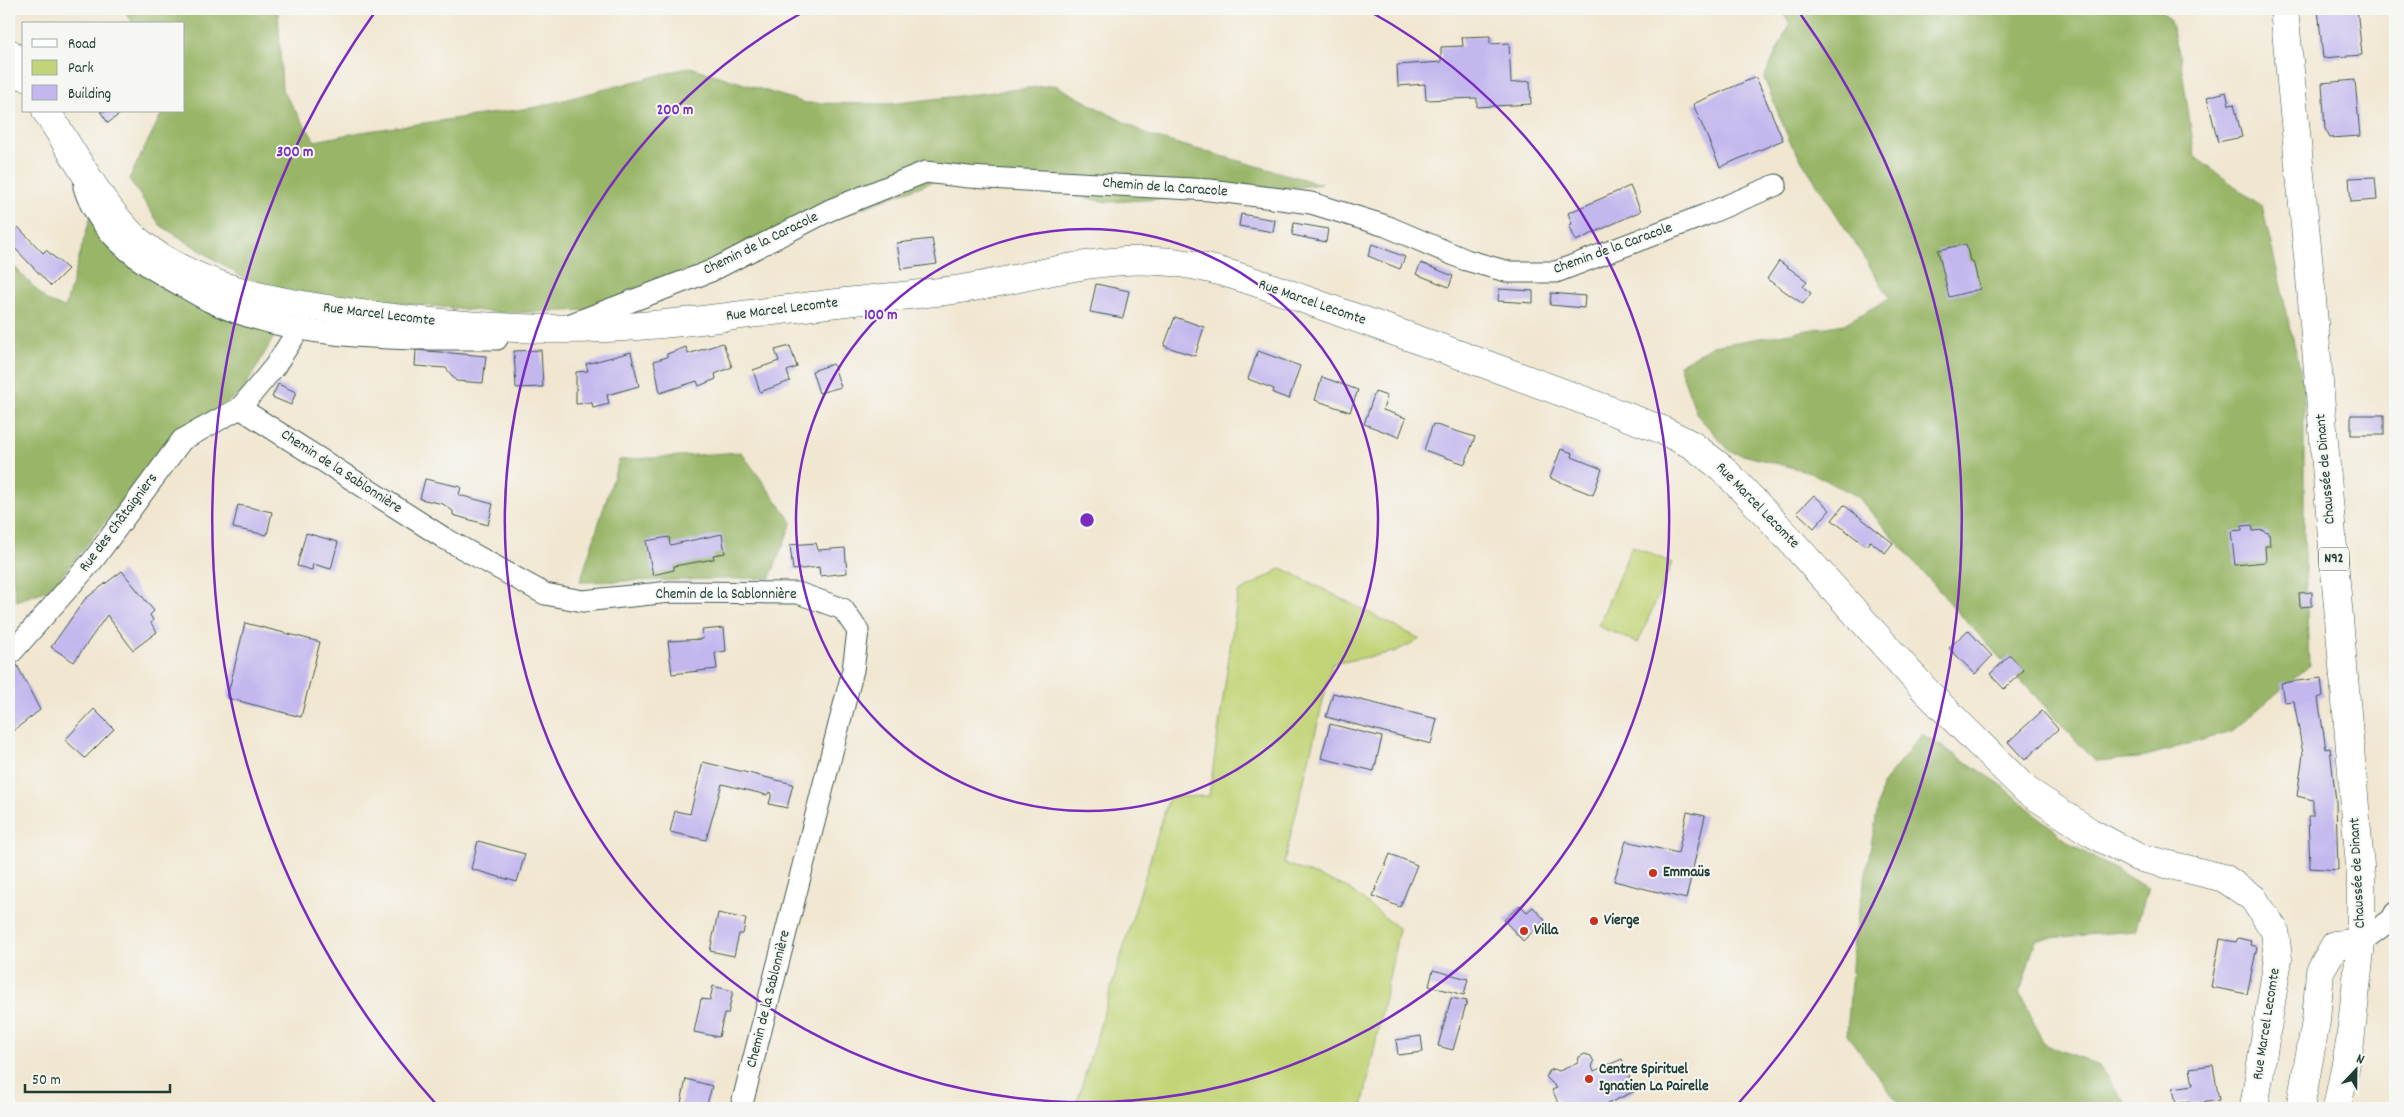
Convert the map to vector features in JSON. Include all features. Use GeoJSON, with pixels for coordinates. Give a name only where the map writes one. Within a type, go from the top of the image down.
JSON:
{"type":"FeatureCollection","features":[{"type":"Feature","properties":{"kind":"street","name":"Chaussée de Dinant"},"geometry":{"type":"LineString","coordinates":[[2284,9],[2311,288],[2360,868],[2361,942],[2350,1043],[2337,1108]]}},
{"type":"Feature","properties":{"kind":"street"},"geometry":{"type":"LineString","coordinates":[[9,53],[22,73]]}},
{"type":"Feature","properties":{"kind":"street","name":"Rue Marcel Lecomte"},"geometry":{"type":"LineString","coordinates":[[47,112],[112,212],[140,242],[173,264],[222,286],[274,300],[394,318],[474,326],[606,328],[684,322],[966,288],[1086,265],[1124,260],[1162,260],[1200,267],[1273,288],[1660,429],[1692,445],[1722,468],[1771,519],[1927,692],[2026,790],[2090,832],[2138,857],[2224,878],[2253,898],[2275,931],[2278,959],[2254,1108]]}},
{"type":"Feature","properties":{"kind":"street","name":"Chemin de la Caracole"},"geometry":{"type":"LineString","coordinates":[[72,151],[88,203],[107,229],[127,250],[152,269],[210,302],[252,317],[299,329],[392,339],[506,339],[558,328],[711,271],[830,210],[924,172],[968,177],[1210,190],[1311,203],[1386,226],[1466,260],[1509,272],[1556,272],[1705,215],[1776,185]]}},
{"type":"Feature","properties":{"kind":"street"},"geometry":{"type":"LineString","coordinates":[[240,408],[275,366],[299,329]]}},
{"type":"Feature","properties":{"kind":"street","name":"Rue des Châtaigniers"},"geometry":{"type":"LineString","coordinates":[[9,653],[13,651],[94,559],[182,440],[240,408]]}},
{"type":"Feature","properties":{"kind":"street","name":"Chemin de la Sablonnière"},"geometry":{"type":"LineString","coordinates":[[240,408],[444,538],[545,594],[583,601],[670,592],[798,593],[843,609],[858,630],[853,670],[741,1108]]}},
{"type":"Feature","properties":{"kind":"street"},"geometry":{"type":"LineString","coordinates":[[2300,1108],[2316,1020],[2320,971],[2334,944],[2361,942],[2392,919],[2395,913]]}},
{"type":"Feature","properties":{"kind":"green space"},"geometry":{"type":"Polygon","coordinates":[[[123,9],[278,9],[282,90],[315,141],[361,132],[537,107],[690,67],[805,103],[889,104],[1055,85],[1150,136],[1321,184],[1251,194],[1107,202],[1036,188],[937,180],[591,310],[504,313],[263,290],[160,225],[129,179],[162,112],[185,112],[185,22],[133,22],[123,9]]]}},
{"type":"Feature","properties":{"kind":"green space"},"geometry":{"type":"Polygon","coordinates":[[[1780,9],[2160,9],[2169,18],[2180,56],[2195,157],[2262,206],[2304,386],[2304,533],[2309,666],[2231,732],[2139,758],[2095,761],[1956,610],[1857,496],[1810,472],[1731,452],[1697,415],[1679,365],[1713,346],[1844,324],[1890,298],[1790,142],[1764,78],[1790,23],[1780,9]]]}},
{"type":"Feature","properties":{"kind":"green space"},"geometry":{"type":"Polygon","coordinates":[[[94,204],[279,328],[243,391],[167,445],[51,589],[16,601],[9,539],[9,261],[47,301],[65,308],[94,204]]]}},
{"type":"Feature","properties":{"kind":"green space"},"geometry":{"type":"Polygon","coordinates":[[[741,452],[792,522],[770,578],[580,582],[619,460],[741,452]]]}},
{"type":"Feature","properties":{"kind":"green space"},"geometry":{"type":"Polygon","coordinates":[[[1632,546],[1672,563],[1638,643],[1598,626],[1632,546]]]}},
{"type":"Feature","properties":{"kind":"green space"},"geometry":{"type":"Polygon","coordinates":[[[1282,568],[1420,639],[1394,652],[1332,664],[1284,863],[1348,888],[1399,929],[1362,1108],[1075,1108],[1169,797],[1209,796],[1238,593],[1282,568]]]}},
{"type":"Feature","properties":{"kind":"green space"},"geometry":{"type":"Polygon","coordinates":[[[1922,734],[1999,783],[2073,846],[2148,888],[2135,931],[2036,939],[2020,992],[2043,1043],[2099,1066],[2130,1108],[1902,1108],[1847,1035],[1854,940],[1882,785],[1922,734]]]}},
{"type":"Feature","properties":{"kind":"building"},"geometry":{"type":"Polygon","coordinates":[[[2318,9],[2357,9],[2362,55],[2323,58],[2318,9]]]}},
{"type":"Feature","properties":{"kind":"building"},"geometry":{"type":"Polygon","coordinates":[[[1490,36],[1490,44],[1509,43],[1511,83],[1530,81],[1531,104],[1477,107],[1477,98],[1426,100],[1425,84],[1398,86],[1397,65],[1441,62],[1441,47],[1463,46],[1462,37],[1490,36]]]}},
{"type":"Feature","properties":{"kind":"building"},"geometry":{"type":"Polygon","coordinates":[[[1756,77],[1783,140],[1720,167],[1693,104],[1756,77]]]}},
{"type":"Feature","properties":{"kind":"building"},"geometry":{"type":"Polygon","coordinates":[[[2355,80],[2360,136],[2330,138],[2325,129],[2322,83],[2355,80]]]}},
{"type":"Feature","properties":{"kind":"building"},"geometry":{"type":"Polygon","coordinates":[[[2226,92],[2229,105],[2234,104],[2242,137],[2218,142],[2207,97],[2226,92]]]}},
{"type":"Feature","properties":{"kind":"building"},"geometry":{"type":"Polygon","coordinates":[[[101,112],[123,112],[108,123],[101,112]]]}},
{"type":"Feature","properties":{"kind":"building"},"geometry":{"type":"Polygon","coordinates":[[[2375,177],[2377,200],[2351,202],[2349,178],[2375,177]]]}},
{"type":"Feature","properties":{"kind":"building"},"geometry":{"type":"Polygon","coordinates":[[[1630,186],[1641,211],[1576,241],[1569,225],[1572,224],[1568,213],[1630,186]]]}},
{"type":"Feature","properties":{"kind":"building"},"geometry":{"type":"Polygon","coordinates":[[[1241,214],[1275,220],[1273,232],[1239,226],[1241,214]]]}},
{"type":"Feature","properties":{"kind":"building"},"geometry":{"type":"Polygon","coordinates":[[[1294,223],[1328,229],[1326,242],[1292,235],[1294,223]]]}},
{"type":"Feature","properties":{"kind":"building"},"geometry":{"type":"Polygon","coordinates":[[[18,227],[43,253],[46,250],[68,269],[51,286],[9,242],[9,236],[18,227]]]}},
{"type":"Feature","properties":{"kind":"building"},"geometry":{"type":"Polygon","coordinates":[[[932,239],[937,264],[901,269],[897,243],[932,239]]]}},
{"type":"Feature","properties":{"kind":"building"},"geometry":{"type":"Polygon","coordinates":[[[1372,244],[1405,257],[1400,269],[1368,256],[1372,244]]]}},
{"type":"Feature","properties":{"kind":"building"},"geometry":{"type":"Polygon","coordinates":[[[1966,244],[1970,261],[1973,261],[1980,289],[1949,297],[1938,250],[1966,244]]]}},
{"type":"Feature","properties":{"kind":"building"},"geometry":{"type":"Polygon","coordinates":[[[1779,261],[1807,281],[1803,287],[1811,293],[1803,304],[1767,279],[1779,261]]]}},
{"type":"Feature","properties":{"kind":"building"},"geometry":{"type":"Polygon","coordinates":[[[1421,263],[1453,276],[1449,287],[1416,274],[1421,263]]]}},
{"type":"Feature","properties":{"kind":"building"},"geometry":{"type":"Polygon","coordinates":[[[1096,284],[1129,291],[1123,318],[1090,312],[1096,284]]]}},
{"type":"Feature","properties":{"kind":"building"},"geometry":{"type":"Polygon","coordinates":[[[1499,289],[1533,291],[1533,303],[1498,301],[1499,289]]]}},
{"type":"Feature","properties":{"kind":"building"},"geometry":{"type":"Polygon","coordinates":[[[1551,293],[1585,296],[1584,308],[1550,305],[1551,293]]]}},
{"type":"Feature","properties":{"kind":"building"},"geometry":{"type":"Polygon","coordinates":[[[1175,317],[1204,327],[1195,356],[1164,346],[1175,317]]]}},
{"type":"Feature","properties":{"kind":"building"},"geometry":{"type":"Polygon","coordinates":[[[723,343],[732,367],[715,374],[716,379],[699,386],[697,381],[660,393],[654,361],[667,357],[667,354],[686,347],[688,354],[723,343]]]}},
{"type":"Feature","properties":{"kind":"building"},"geometry":{"type":"Polygon","coordinates":[[[790,346],[797,367],[787,371],[790,381],[760,392],[753,370],[779,361],[775,350],[790,346]]]}},
{"type":"Feature","properties":{"kind":"building"},"geometry":{"type":"Polygon","coordinates":[[[416,350],[486,356],[483,383],[456,381],[446,368],[415,366],[416,350]]]}},
{"type":"Feature","properties":{"kind":"building"},"geometry":{"type":"Polygon","coordinates":[[[541,350],[543,387],[516,388],[514,351],[541,350]]]}},
{"type":"Feature","properties":{"kind":"building"},"geometry":{"type":"Polygon","coordinates":[[[1258,351],[1300,366],[1289,399],[1273,393],[1274,389],[1248,379],[1258,351]]]}},
{"type":"Feature","properties":{"kind":"building"},"geometry":{"type":"Polygon","coordinates":[[[631,352],[639,386],[607,395],[609,404],[593,408],[592,403],[576,404],[576,372],[588,371],[586,364],[631,352]]]}},
{"type":"Feature","properties":{"kind":"building"},"geometry":{"type":"Polygon","coordinates":[[[833,364],[841,387],[819,393],[812,371],[833,364]]]}},
{"type":"Feature","properties":{"kind":"building"},"geometry":{"type":"Polygon","coordinates":[[[1322,377],[1358,390],[1350,412],[1315,400],[1322,377]]]}},
{"type":"Feature","properties":{"kind":"building"},"geometry":{"type":"Polygon","coordinates":[[[278,384],[296,392],[291,405],[272,397],[278,384]]]}},
{"type":"Feature","properties":{"kind":"building"},"geometry":{"type":"Polygon","coordinates":[[[1375,392],[1387,396],[1383,410],[1406,418],[1399,437],[1364,424],[1375,392]]]}},
{"type":"Feature","properties":{"kind":"building"},"geometry":{"type":"Polygon","coordinates":[[[2351,415],[2384,415],[2384,435],[2351,435],[2351,415]]]}},
{"type":"Feature","properties":{"kind":"building"},"geometry":{"type":"Polygon","coordinates":[[[1433,424],[1475,437],[1465,464],[1424,450],[1433,424]]]}},
{"type":"Feature","properties":{"kind":"building"},"geometry":{"type":"Polygon","coordinates":[[[1561,449],[1573,453],[1572,457],[1602,469],[1593,495],[1550,478],[1561,449]]]}},
{"type":"Feature","properties":{"kind":"building"},"geometry":{"type":"Polygon","coordinates":[[[425,479],[461,487],[459,495],[493,504],[488,525],[453,515],[453,511],[443,504],[420,499],[425,479]]]}},
{"type":"Feature","properties":{"kind":"building"},"geometry":{"type":"Polygon","coordinates":[[[1814,495],[1830,510],[1814,528],[1797,512],[1814,495]]]}},
{"type":"Feature","properties":{"kind":"building"},"geometry":{"type":"Polygon","coordinates":[[[238,505],[272,512],[267,535],[233,528],[238,505]]]}},
{"type":"Feature","properties":{"kind":"building"},"geometry":{"type":"Polygon","coordinates":[[[1844,505],[1893,543],[1885,553],[1870,541],[1866,546],[1832,520],[1844,505]]]}},
{"type":"Feature","properties":{"kind":"building"},"geometry":{"type":"Polygon","coordinates":[[[2252,525],[2253,531],[2264,530],[2264,532],[2269,533],[2270,546],[2265,546],[2266,562],[2235,565],[2231,531],[2242,530],[2242,526],[2252,525]]]}},
{"type":"Feature","properties":{"kind":"building"},"geometry":{"type":"Polygon","coordinates":[[[306,533],[338,542],[331,569],[313,564],[312,570],[297,566],[306,533]]]}},
{"type":"Feature","properties":{"kind":"building"},"geometry":{"type":"Polygon","coordinates":[[[722,534],[725,553],[713,555],[714,559],[674,566],[674,570],[653,575],[646,541],[669,537],[670,545],[722,534]]]}},
{"type":"Feature","properties":{"kind":"building"},"geometry":{"type":"Polygon","coordinates":[[[816,543],[818,550],[845,548],[847,573],[820,576],[819,567],[793,570],[790,545],[816,543]]]}},
{"type":"Feature","properties":{"kind":"building"},"geometry":{"type":"Polygon","coordinates":[[[122,571],[154,611],[150,615],[153,620],[151,623],[157,632],[133,650],[107,615],[74,662],[51,647],[85,599],[122,571]]]}},
{"type":"Feature","properties":{"kind":"building"},"geometry":{"type":"Polygon","coordinates":[[[2312,592],[2312,606],[2300,607],[2299,593],[2312,592]]]}},
{"type":"Feature","properties":{"kind":"building"},"geometry":{"type":"Polygon","coordinates":[[[245,623],[320,642],[301,717],[227,698],[245,623]]]}},
{"type":"Feature","properties":{"kind":"building"},"geometry":{"type":"Polygon","coordinates":[[[724,628],[726,651],[715,653],[717,669],[672,674],[668,641],[703,639],[702,630],[724,628]]]}},
{"type":"Feature","properties":{"kind":"building"},"geometry":{"type":"Polygon","coordinates":[[[1968,630],[1992,656],[1975,674],[1949,648],[1968,630]]]}},
{"type":"Feature","properties":{"kind":"building"},"geometry":{"type":"Polygon","coordinates":[[[2010,655],[2024,670],[2004,689],[1990,674],[2010,655]]]}},
{"type":"Feature","properties":{"kind":"building"},"geometry":{"type":"Polygon","coordinates":[[[16,663],[40,710],[9,734],[9,667],[16,663]]]}},
{"type":"Feature","properties":{"kind":"building"},"geometry":{"type":"Polygon","coordinates":[[[2321,678],[2323,696],[2318,698],[2326,749],[2330,748],[2336,802],[2338,870],[2310,868],[2308,816],[2313,816],[2313,800],[2297,796],[2303,754],[2294,701],[2284,702],[2281,683],[2321,678]]]}},
{"type":"Feature","properties":{"kind":"building"},"geometry":{"type":"Polygon","coordinates":[[[1333,693],[1437,719],[1431,744],[1326,717],[1333,693]]]}},
{"type":"Feature","properties":{"kind":"building"},"geometry":{"type":"Polygon","coordinates":[[[94,709],[114,729],[85,758],[65,740],[94,709]]]}},
{"type":"Feature","properties":{"kind":"building"},"geometry":{"type":"Polygon","coordinates":[[[2042,711],[2058,729],[2025,760],[2008,742],[2042,711]]]}},
{"type":"Feature","properties":{"kind":"building"},"geometry":{"type":"Polygon","coordinates":[[[1330,724],[1382,737],[1374,771],[1321,758],[1330,724]]]}},
{"type":"Feature","properties":{"kind":"building"},"geometry":{"type":"Polygon","coordinates":[[[703,762],[793,784],[787,808],[769,804],[772,793],[769,792],[767,795],[722,784],[706,840],[670,832],[675,811],[690,814],[703,762]]]}},
{"type":"Feature","properties":{"kind":"building","name":"Emmaüs"},"geometry":{"type":"Polygon","coordinates":[[[1687,812],[1705,816],[1686,899],[1614,881],[1626,841],[1678,853],[1687,812]]]}},
{"type":"Feature","properties":{"kind":"building"},"geometry":{"type":"Polygon","coordinates":[[[478,841],[525,854],[517,882],[471,869],[478,841]]]}},
{"type":"Feature","properties":{"kind":"building"},"geometry":{"type":"Polygon","coordinates":[[[1390,854],[1417,865],[1400,907],[1373,896],[1390,854]]]}},
{"type":"Feature","properties":{"kind":"building","name":"Villa"},"geometry":{"type":"Polygon","coordinates":[[[1520,905],[1527,912],[1533,907],[1545,920],[1523,941],[1504,920],[1520,905]]]}},
{"type":"Feature","properties":{"kind":"building"},"geometry":{"type":"Polygon","coordinates":[[[718,913],[746,919],[743,934],[739,934],[734,956],[710,951],[718,913]]]}},
{"type":"Feature","properties":{"kind":"building"},"geometry":{"type":"Polygon","coordinates":[[[2238,938],[2251,941],[2250,945],[2257,947],[2247,994],[2211,987],[2220,939],[2236,942],[2238,938]]]}},
{"type":"Feature","properties":{"kind":"building"},"geometry":{"type":"Polygon","coordinates":[[[1433,970],[1468,979],[1464,995],[1429,986],[1433,970]]]}},
{"type":"Feature","properties":{"kind":"building"},"geometry":{"type":"Polygon","coordinates":[[[713,986],[733,991],[728,1014],[724,1014],[719,1037],[694,1032],[701,999],[710,1000],[713,986]]]}},
{"type":"Feature","properties":{"kind":"building"},"geometry":{"type":"Polygon","coordinates":[[[1451,998],[1467,1001],[1453,1050],[1438,1046],[1451,998]]]}},
{"type":"Feature","properties":{"kind":"building"},"geometry":{"type":"Polygon","coordinates":[[[1421,1036],[1423,1052],[1398,1055],[1396,1040],[1421,1036]]]}},
{"type":"Feature","properties":{"kind":"building","name":"Centre Spirituel Ignatien La Pairelle"},"geometry":{"type":"Polygon","coordinates":[[[1585,1054],[1591,1056],[1594,1062],[1592,1067],[1594,1071],[1622,1059],[1635,1091],[1607,1104],[1609,1108],[1561,1108],[1552,1090],[1557,1088],[1546,1077],[1549,1071],[1554,1069],[1559,1071],[1578,1063],[1579,1057],[1585,1054]]]}},
{"type":"Feature","properties":{"kind":"building"},"geometry":{"type":"Polygon","coordinates":[[[2213,1065],[2219,1100],[2190,1105],[2189,1101],[2176,1104],[2173,1088],[2193,1085],[2190,1068],[2213,1065]]]}},
{"type":"Feature","properties":{"kind":"building"},"geometry":{"type":"Polygon","coordinates":[[[686,1079],[712,1086],[706,1108],[680,1108],[686,1079]]]}},
{"type":"Feature","properties":{"kind":"place","name":"Emmaüs"},"geometry":{"type":"Point","coordinates":[1653,873]}},
{"type":"Feature","properties":{"kind":"place","name":"Vierge"},"geometry":{"type":"Point","coordinates":[1594,921]}},
{"type":"Feature","properties":{"kind":"place","name":"Villa"},"geometry":{"type":"Point","coordinates":[1524,931]}},
{"type":"Feature","properties":{"kind":"place","name":"Centre Spirituel Ignatien La Pairelle"},"geometry":{"type":"Point","coordinates":[1589,1079]}}]}
